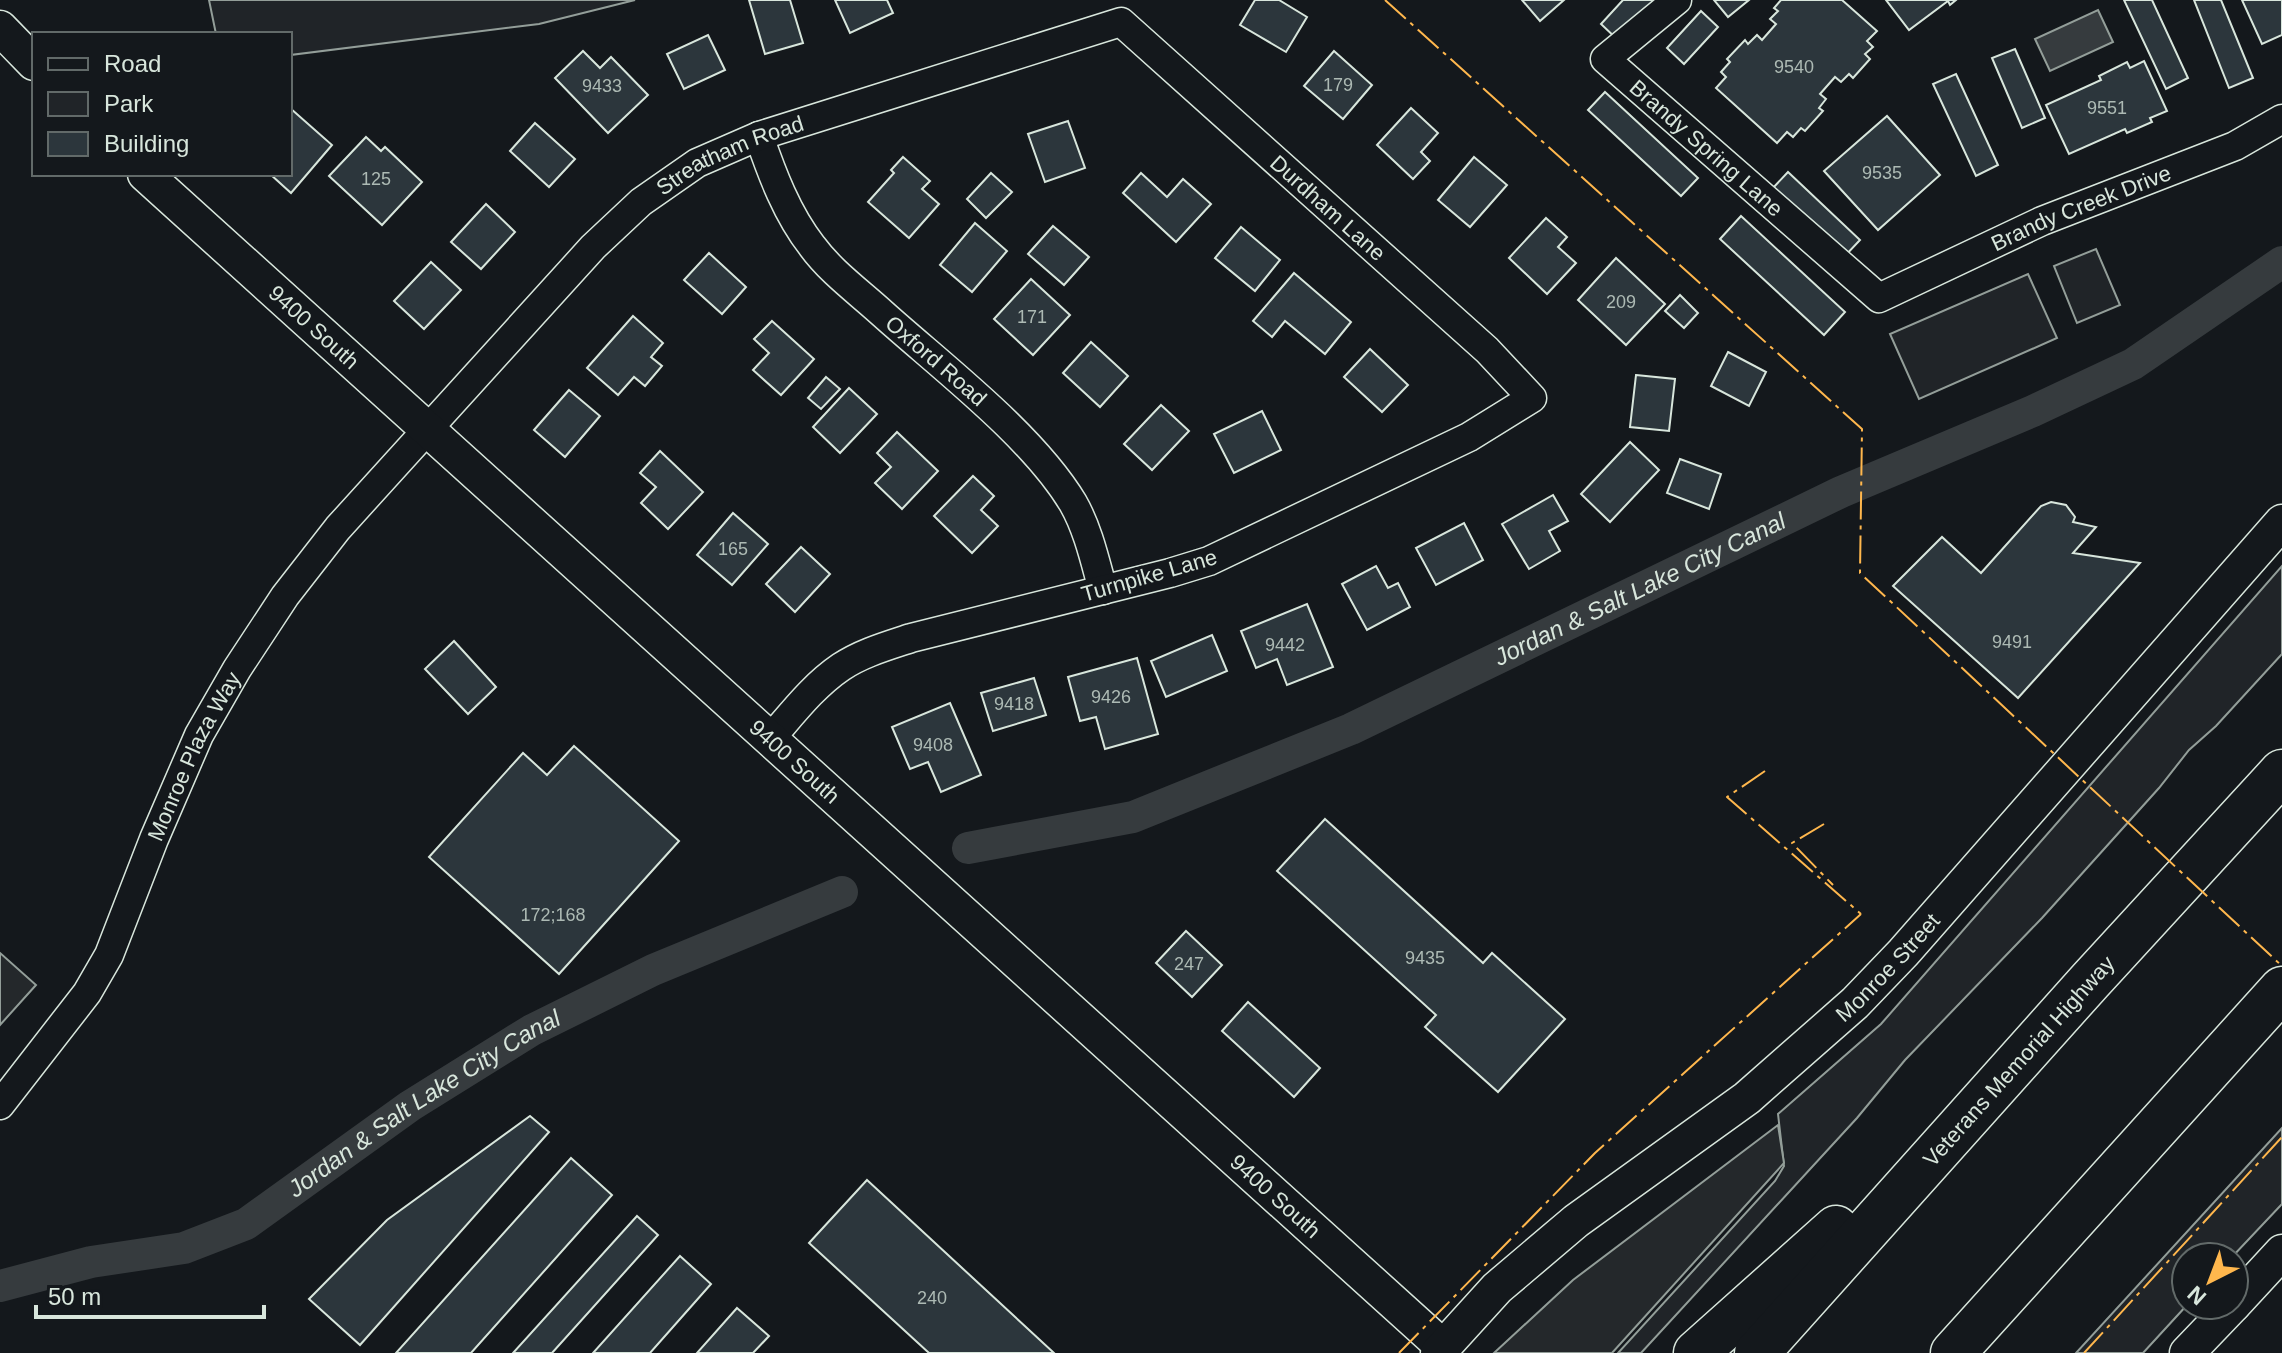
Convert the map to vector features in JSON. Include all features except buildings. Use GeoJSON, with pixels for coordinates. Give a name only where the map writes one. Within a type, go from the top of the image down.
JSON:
{"type":"FeatureCollection","features":[{"type":"Feature","properties":{"kind":"highway","name":"Veterans Memorial Highway"},"geometry":{"type":"LineString","coordinates":[[1757,1353],[2282,772]]}},
{"type":"Feature","properties":{"kind":"highway"},"geometry":{"type":"LineString","coordinates":[[1696,1353],[1836,1228],[2090,981]]}},
{"type":"Feature","properties":{"kind":"highway"},"geometry":{"type":"LineString","coordinates":[[1953,1353],[2282,989]]}},
{"type":"Feature","properties":{"kind":"street","name":"Brandy Spring Lane"},"geometry":{"type":"LineString","coordinates":[[1677,0],[1605,59],[1879,298]]}},
{"type":"Feature","properties":{"kind":"street","name":"Streatham Road"},"geometry":{"type":"LineString","coordinates":[[428,430],[593,247],[641,202],[697,163],[759,136],[1121,22]]}},
{"type":"Feature","properties":{"kind":"street","name":"Durdham Lane"},"geometry":{"type":"LineString","coordinates":[[1121,22],[1487,350],[1532,398]]}},
{"type":"Feature","properties":{"kind":"street"},"geometry":{"type":"LineString","coordinates":[[0,28],[32,61]]}},
{"type":"Feature","properties":{"kind":"street","name":"Brandy Creek Drive"},"geometry":{"type":"LineString","coordinates":[[1879,298],[2042,221],[2235,146],[2282,119]]}},
{"type":"Feature","properties":{"kind":"street","name":"Oxford Road"},"geometry":{"type":"LineString","coordinates":[[759,136],[791,214],[812,246],[839,275],[1008,426],[1043,463],[1073,504],[1091,546],[1103,590]]}},
{"type":"Feature","properties":{"kind":"street","name":"9400 South"},"geometry":{"type":"LineString","coordinates":[[147,176],[1441,1350]]}},
{"type":"Feature","properties":{"kind":"street","name":"Turnpike Lane"},"geometry":{"type":"LineString","coordinates":[[770,739],[811,692],[841,668],[873,651],[911,638],[1209,561],[1469,437],[1532,398]]}},
{"type":"Feature","properties":{"kind":"street","name":"Monroe Plaza Way"},"geometry":{"type":"LineString","coordinates":[[0,1105],[87,993],[109,955],[175,788],[199,735],[237,669],[285,596],[338,528],[428,430]]}},
{"type":"Feature","properties":{"kind":"street","name":"Monroe Street"},"geometry":{"type":"LineString","coordinates":[[1441,1350],[1497,1288],[1576,1221],[1747,1098],[1855,1003],[1903,953],[2282,522]]}},
{"type":"Feature","properties":{"kind":"street"},"geometry":{"type":"LineString","coordinates":[[2250,1287],[2282,1252]]}},
{"type":"Feature","properties":{"kind":"street"},"geometry":{"type":"LineString","coordinates":[[2187,1353],[2218,1321]]}},
{"type":"Feature","properties":{"kind":"green space"},"geometry":{"type":"Polygon","coordinates":[[[209,0],[635,0],[539,24],[292,55],[292,32],[216,32],[209,0]]]}},
{"type":"Feature","properties":{"kind":"green space"},"geometry":{"type":"Polygon","coordinates":[[[2096,249],[2120,305],[2077,323],[2054,266],[2096,249]]]}},
{"type":"Feature","properties":{"kind":"green space"},"geometry":{"type":"Polygon","coordinates":[[[2028,274],[2057,338],[1919,399],[1890,334],[2028,274]]]}},
{"type":"Feature","properties":{"kind":"green space"},"geometry":{"type":"Polygon","coordinates":[[[2282,566],[2282,654],[2216,726],[2189,750],[2159,788],[2042,918],[1905,1060],[1857,1118],[1641,1353],[1618,1353],[1775,1181],[1784,1166],[1778,1114],[1881,1024],[2282,566]]]}},
{"type":"Feature","properties":{"kind":"green space"},"geometry":{"type":"Polygon","coordinates":[[[2282,1128],[2282,1204],[2247,1241],[2179,1241],[2282,1128]]]}},
{"type":"Feature","properties":{"kind":"green space"},"geometry":{"type":"Polygon","coordinates":[[[2170,1250],[2172,1321],[2143,1353],[2076,1353],[2170,1250]]]}},
{"type":"Feature","properties":{"kind":"shaded area"},"geometry":{"type":"Polygon","coordinates":[[[2098,10],[2113,42],[2050,71],[2035,39],[2098,10]]]}},
{"type":"Feature","properties":{"kind":"shaded area"},"geometry":{"type":"Polygon","coordinates":[[[0,953],[36,985],[0,1025],[0,953]]]}},
{"type":"Feature","properties":{"kind":"shaded area"},"geometry":{"type":"Polygon","coordinates":[[[1778,1125],[1784,1163],[1612,1353],[1494,1353],[1573,1280],[1778,1125]]]}},
{"type":"Feature","properties":{"kind":"waterway","name":"Jordan & Salt Lake City Canal"},"geometry":{"type":"LineString","coordinates":[[968,848],[1133,817],[1351,729],[1841,492],[2033,411],[2133,364],[2282,262]]}},
{"type":"Feature","properties":{"kind":"waterway","name":"Jordan & Salt Lake City Canal"},"geometry":{"type":"LineString","coordinates":[[0,1286],[91,1262],[184,1248],[246,1224],[410,1106],[532,1030],[653,970],[842,892]]}},
{"type":"Feature","properties":{"kind":"power"},"geometry":{"type":"LineString","coordinates":[[1385,0],[1862,429],[1860,573],[2282,966]]}},
{"type":"Feature","properties":{"kind":"power"},"geometry":{"type":"LineString","coordinates":[[1765,771],[1727,797],[1861,914]]}},
{"type":"Feature","properties":{"kind":"power"},"geometry":{"type":"LineString","coordinates":[[1824,824],[1792,843],[1833,885]]}},
{"type":"Feature","properties":{"kind":"power"},"geometry":{"type":"LineString","coordinates":[[1399,1353],[1595,1153],[1861,914]]}},
{"type":"Feature","properties":{"kind":"power"},"geometry":{"type":"LineString","coordinates":[[2084,1353],[2282,1137]]}}]}
